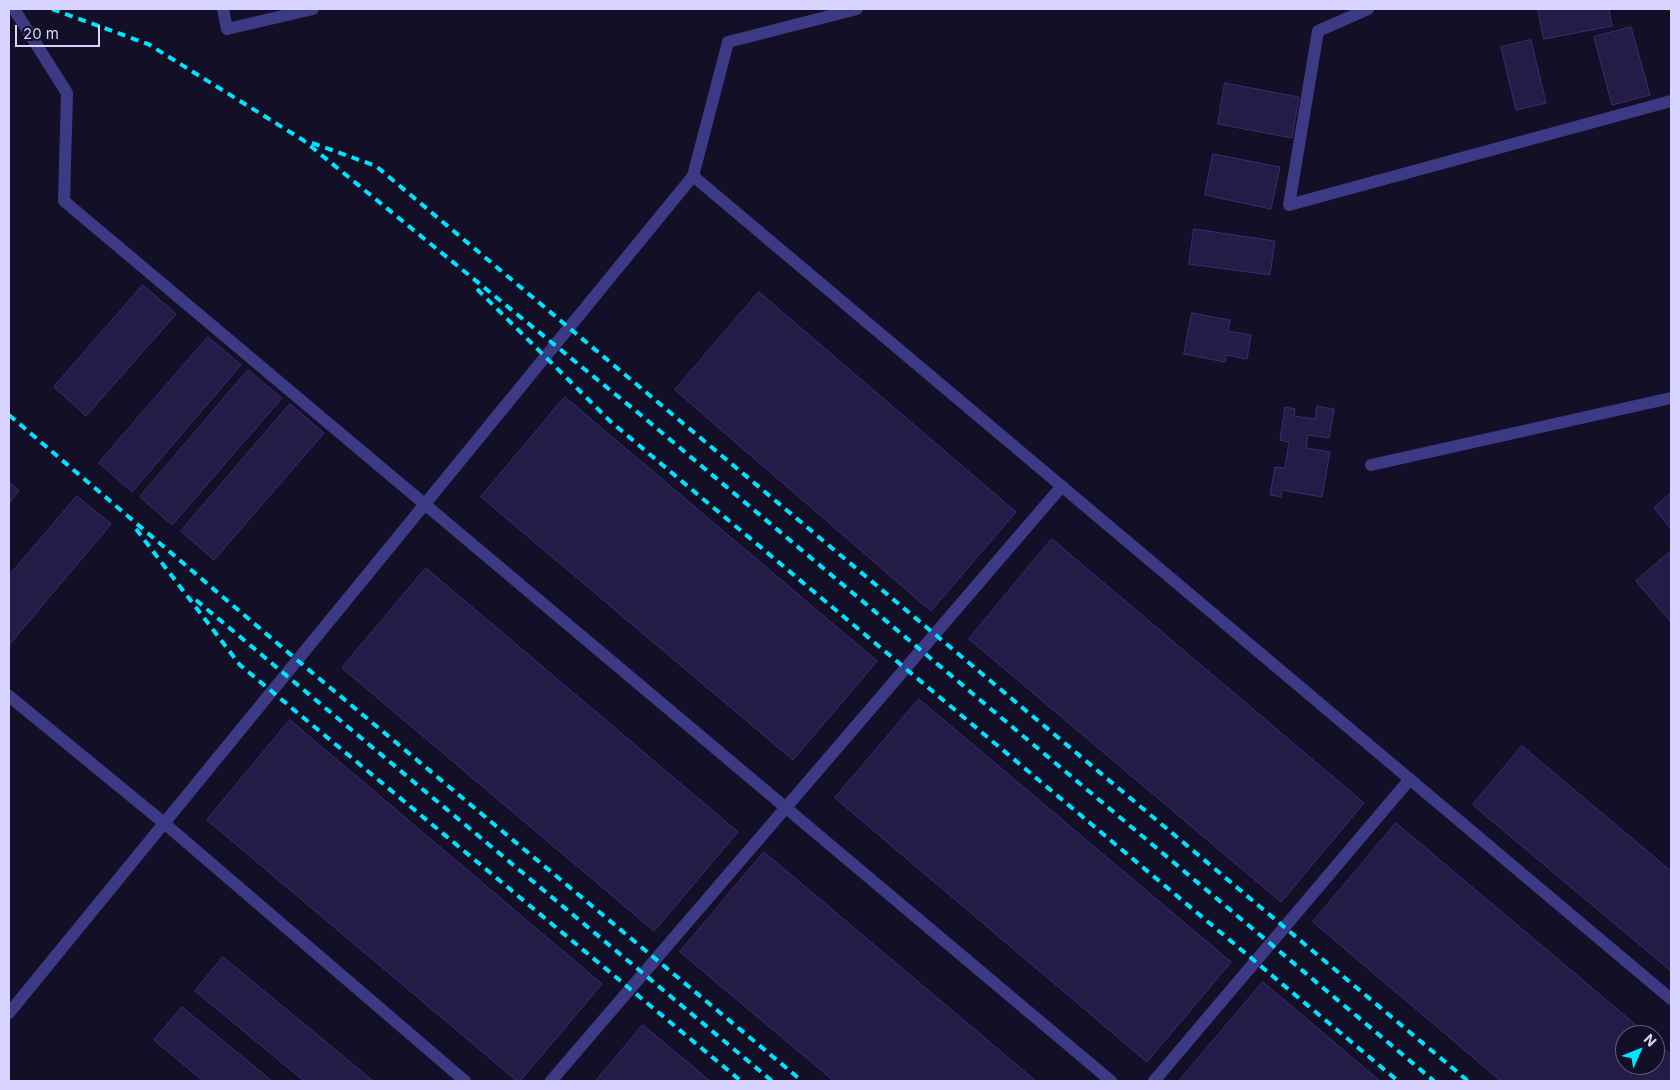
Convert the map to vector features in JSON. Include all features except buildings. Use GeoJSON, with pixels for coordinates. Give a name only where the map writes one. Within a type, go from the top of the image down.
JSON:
{"type":"FeatureCollection","features":[{"type":"Feature","properties":{"kind":"street"},"geometry":{"type":"LineString","coordinates":[[14,9],[67,93],[64,201],[1111,1081]]}},
{"type":"Feature","properties":{"kind":"street"},"geometry":{"type":"LineString","coordinates":[[223,9],[227,29],[313,9]]}},
{"type":"Feature","properties":{"kind":"street"},"geometry":{"type":"LineString","coordinates":[[9,1013],[693,176],[728,42],[857,9]]}},
{"type":"Feature","properties":{"kind":"street"},"geometry":{"type":"LineString","coordinates":[[1368,9],[1318,31],[1289,205],[1671,101]]}},
{"type":"Feature","properties":{"kind":"street"},"geometry":{"type":"LineString","coordinates":[[693,176],[1671,999]]}},
{"type":"Feature","properties":{"kind":"street"},"geometry":{"type":"LineString","coordinates":[[1371,465],[1671,398]]}},
{"type":"Feature","properties":{"kind":"street"},"geometry":{"type":"LineString","coordinates":[[551,1081],[1062,486]]}},
{"type":"Feature","properties":{"kind":"street"},"geometry":{"type":"LineString","coordinates":[[9,696],[164,823],[464,1081]]}},
{"type":"Feature","properties":{"kind":"street"},"geometry":{"type":"LineString","coordinates":[[1154,1081],[1410,779]]}},
{"type":"Feature","properties":{"kind":"railway"},"geometry":{"type":"LineString","coordinates":[[52,9],[148,44],[303,140],[642,416],[1434,1081]]}},
{"type":"Feature","properties":{"kind":"railway"},"geometry":{"type":"LineString","coordinates":[[312,143],[376,166],[1468,1081]]}},
{"type":"Feature","properties":{"kind":"railway"},"geometry":{"type":"LineString","coordinates":[[477,289],[610,421],[1398,1081]]}},
{"type":"Feature","properties":{"kind":"railway"},"geometry":{"type":"LineString","coordinates":[[9,415],[297,660],[802,1081]]}},
{"type":"Feature","properties":{"kind":"railway"},"geometry":{"type":"LineString","coordinates":[[136,529],[240,665],[741,1081]]}},
{"type":"Feature","properties":{"kind":"railway"},"geometry":{"type":"LineString","coordinates":[[196,600],[772,1081]]}}]}
